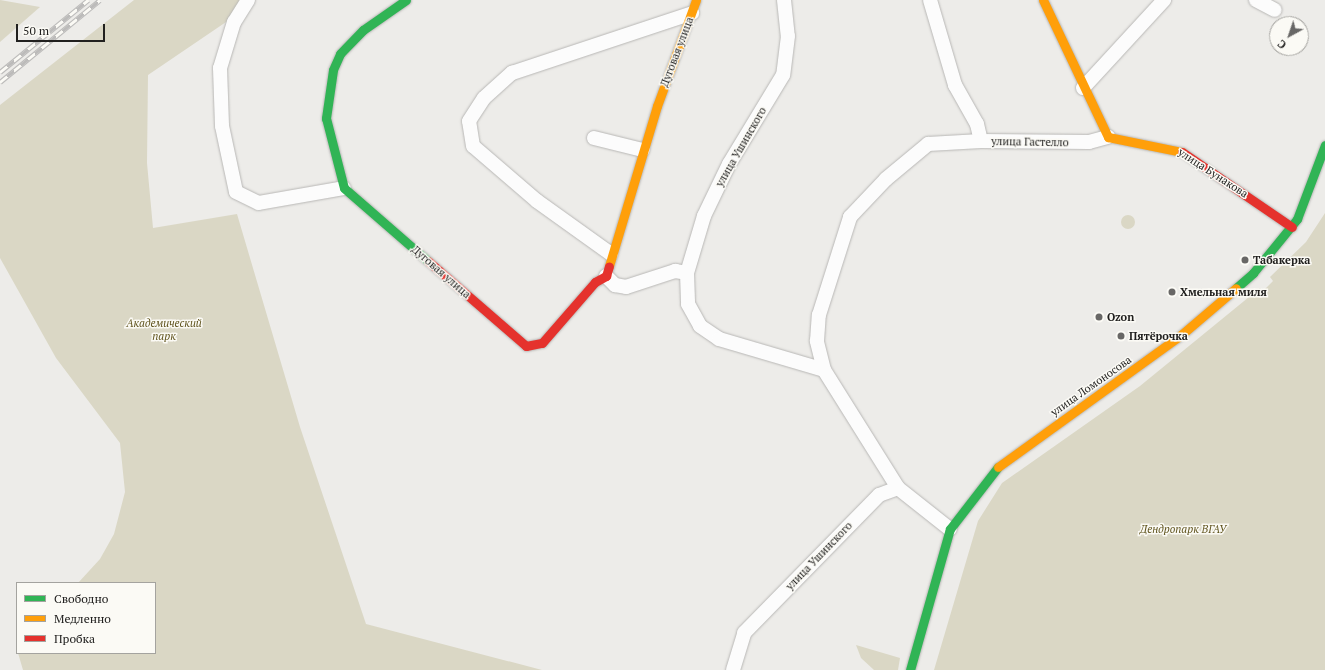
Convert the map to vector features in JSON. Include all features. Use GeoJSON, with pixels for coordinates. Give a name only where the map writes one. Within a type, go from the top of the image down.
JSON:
{"type":"FeatureCollection","features":[{"type":"Feature","properties":{"kind":"street"},"geometry":{"type":"LineString","coordinates":[[248,0],[234,22],[220,68],[222,126],[236,192],[259,203],[344,188],[326,118],[333,70],[340,54],[363,30],[395,5],[406,0]]}},
{"type":"Feature","properties":{"kind":"street","name":"улица Ушинского"},"geometry":{"type":"LineString","coordinates":[[784,0],[788,36],[784,75],[729,164],[704,216],[687,273],[688,304],[700,326],[719,339],[824,370]]}},
{"type":"Feature","properties":{"kind":"street","name":"улица Гастелло"},"geometry":{"type":"LineString","coordinates":[[930,0],[955,85],[977,124],[981,141],[1089,142],[1108,137]]}},
{"type":"Feature","properties":{"kind":"street"},"geometry":{"type":"LineString","coordinates":[[1043,0],[1083,88],[1108,137]]}},
{"type":"Feature","properties":{"kind":"street"},"geometry":{"type":"LineString","coordinates":[[1083,88],[1164,0]]}},
{"type":"Feature","properties":{"kind":"street"},"geometry":{"type":"LineString","coordinates":[[1256,0],[1276,10]]}},
{"type":"Feature","properties":{"kind":"street"},"geometry":{"type":"LineString","coordinates":[[611,254],[538,202],[473,146],[469,121],[484,98],[512,73],[694,7]]}},
{"type":"Feature","properties":{"kind":"street","name":"Дуговая улица"},"geometry":{"type":"LineString","coordinates":[[344,188],[526,346],[542,343],[595,282],[606,276],[611,254],[643,150],[694,7]]}},
{"type":"Feature","properties":{"kind":"street","name":"улица Бунакова"},"geometry":{"type":"LineString","coordinates":[[1108,137],[1178,149],[1292,227]]}},
{"type":"Feature","properties":{"kind":"street"},"geometry":{"type":"LineString","coordinates":[[594,138],[643,150]]}},
{"type":"Feature","properties":{"kind":"street"},"geometry":{"type":"LineString","coordinates":[[950,529],[898,488],[824,370],[817,341],[819,315],[850,217],[886,179],[928,144],[981,141]]}},
{"type":"Feature","properties":{"kind":"street","name":"улица Ломоносова"},"geometry":{"type":"LineString","coordinates":[[910,670],[950,529],[991,473],[1182,335],[1253,273],[1292,227],[1325,145]]}},
{"type":"Feature","properties":{"kind":"street"},"geometry":{"type":"LineString","coordinates":[[606,276],[615,285],[626,287],[675,271],[687,273]]}},
{"type":"Feature","properties":{"kind":"street","name":"улица Ушинского"},"geometry":{"type":"LineString","coordinates":[[733,670],[744,633],[878,495],[898,488]]}},
{"type":"Feature","properties":{"kind":"green space"},"geometry":{"type":"Polygon","coordinates":[[[0,0],[40,7],[0,42],[0,0]]]}},
{"type":"Feature","properties":{"kind":"green space","name":"Академический парк"},"geometry":{"type":"Polygon","coordinates":[[[134,0],[243,0],[229,20],[148,75],[147,163],[153,228],[237,214],[300,427],[366,624],[542,670],[23,670],[18,654],[156,654],[156,582],[79,582],[100,559],[114,534],[125,492],[120,443],[56,358],[0,258],[0,105],[134,0]]]}},
{"type":"Feature","properties":{"kind":"green space","name":"Дендропарк ВГАУ"},"geometry":{"type":"Polygon","coordinates":[[[1325,213],[1325,670],[934,670],[978,521],[1002,483],[1140,386],[1260,288],[1263,291],[1273,281],[1270,277],[1306,242],[1325,213]]]}},
{"type":"Feature","properties":{"kind":"green space"},"geometry":{"type":"Polygon","coordinates":[[[1125,215],[1131,215],[1135,219],[1135,225],[1131,229],[1125,229],[1121,225],[1121,219],[1125,215]]]}},
{"type":"Feature","properties":{"kind":"green space"},"geometry":{"type":"Polygon","coordinates":[[[856,645],[900,658],[898,670],[874,670],[861,658],[856,645]]]}},
{"type":"Feature","properties":{"kind":"railway"},"geometry":{"type":"LineString","coordinates":[[0,72],[88,0]]}},
{"type":"Feature","properties":{"kind":"railway"},"geometry":{"type":"LineString","coordinates":[[0,82],[100,0]]}},
{"type":"Feature","properties":{"kind":"traffic: fast"},"geometry":{"type":"LineString","coordinates":[[406,0],[363,30],[340,54],[333,70],[326,118],[344,188],[428,261]]}},
{"type":"Feature","properties":{"kind":"traffic: fast"},"geometry":{"type":"LineString","coordinates":[[1236,288],[1253,273],[1297,219],[1325,145]]}},
{"type":"Feature","properties":{"kind":"traffic: fast"},"geometry":{"type":"LineString","coordinates":[[910,670],[950,529],[998,467]]}},
{"type":"Feature","properties":{"kind":"traffic: slow"},"geometry":{"type":"LineString","coordinates":[[609,266],[657,106],[696,0]]}},
{"type":"Feature","properties":{"kind":"traffic: slow"},"geometry":{"type":"LineString","coordinates":[[1043,0],[1108,137],[1182,152]]}},
{"type":"Feature","properties":{"kind":"traffic: slow"},"geometry":{"type":"LineString","coordinates":[[998,467],[1181,335],[1236,288]]}},
{"type":"Feature","properties":{"kind":"traffic: jam"},"geometry":{"type":"LineString","coordinates":[[1182,152],[1292,227]]}},
{"type":"Feature","properties":{"kind":"traffic: jam"},"geometry":{"type":"LineString","coordinates":[[428,261],[526,346],[542,343],[595,282],[606,276],[609,266]]}},
{"type":"Feature","properties":{"kind":"place","name":"Табакерка"},"geometry":{"type":"Point","coordinates":[1245,260]}},
{"type":"Feature","properties":{"kind":"place","name":"Хмельная миля"},"geometry":{"type":"Point","coordinates":[1172,292]}},
{"type":"Feature","properties":{"kind":"place","name":"Ozon"},"geometry":{"type":"Point","coordinates":[1099,317]}},
{"type":"Feature","properties":{"kind":"place","name":"Пятёрочка"},"geometry":{"type":"Point","coordinates":[1121,336]}}]}
